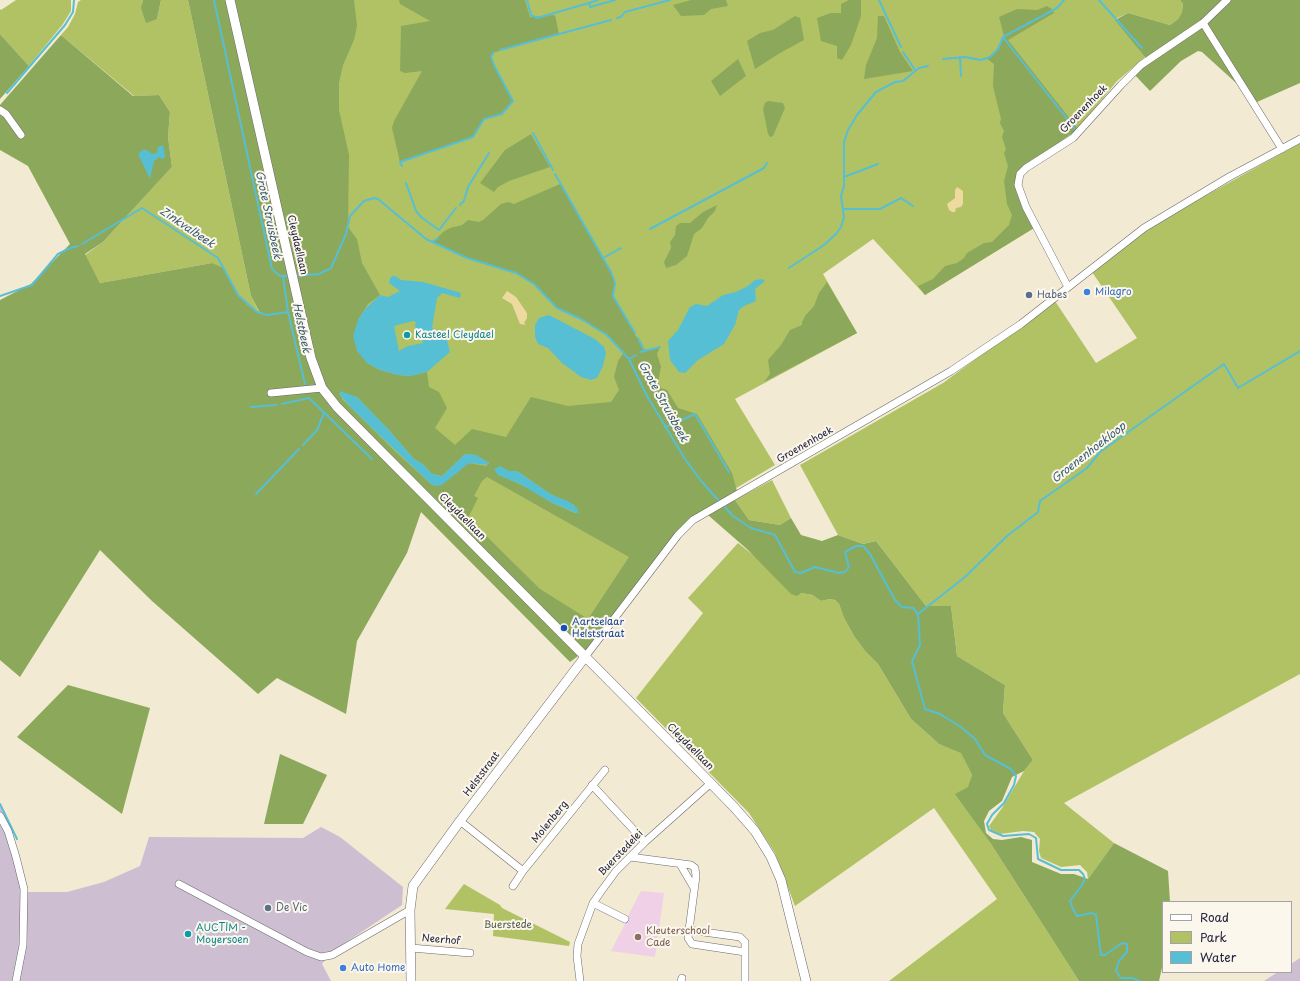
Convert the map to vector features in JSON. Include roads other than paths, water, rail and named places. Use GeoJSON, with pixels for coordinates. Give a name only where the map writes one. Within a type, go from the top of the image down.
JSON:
{"type":"FeatureCollection","features":[{"type":"Feature","properties":{"kind":"street","name":"Cleydaellaan"},"geometry":{"type":"LineString","coordinates":[[230,0],[311,358],[322,388],[337,407],[711,783],[755,831],[771,857],[785,895],[806,981]]}},
{"type":"Feature","properties":{"kind":"street","name":"Groenenhoek"},"geometry":{"type":"LineString","coordinates":[[1068,287],[1026,207],[1018,185],[1020,174],[1026,168],[1073,138],[1141,65],[1203,23],[1227,0]]}},
{"type":"Feature","properties":{"kind":"street"},"geometry":{"type":"LineString","coordinates":[[1203,23],[1282,149]]}},
{"type":"Feature","properties":{"kind":"street"},"geometry":{"type":"LineString","coordinates":[[0,110],[6,114],[21,135]]}},
{"type":"Feature","properties":{"kind":"street","name":"Groenenhoek"},"geometry":{"type":"LineString","coordinates":[[585,657],[683,529],[693,520],[989,348],[1144,228],[1229,177],[1300,139]]}},
{"type":"Feature","properties":{"kind":"street"},"geometry":{"type":"LineString","coordinates":[[271,393],[322,388]]}},
{"type":"Feature","properties":{"kind":"street","name":"Helststraat"},"geometry":{"type":"LineString","coordinates":[[411,981],[410,893],[418,877],[585,657]]}},
{"type":"Feature","properties":{"kind":"street","name":"Molenberg"},"geometry":{"type":"LineString","coordinates":[[513,886],[523,871],[605,770]]}},
{"type":"Feature","properties":{"kind":"street","name":"Buerstedelei"},"geometry":{"type":"LineString","coordinates":[[580,981],[577,956],[578,944],[593,903],[616,871],[645,842],[711,783]]}},
{"type":"Feature","properties":{"kind":"street"},"geometry":{"type":"LineString","coordinates":[[592,785],[645,842]]}},
{"type":"Feature","properties":{"kind":"street"},"geometry":{"type":"LineString","coordinates":[[0,816],[8,831],[24,889],[24,930],[21,962],[16,981]]}},
{"type":"Feature","properties":{"kind":"street"},"geometry":{"type":"LineString","coordinates":[[460,821],[523,871]]}},
{"type":"Feature","properties":{"kind":"street"},"geometry":{"type":"LineString","coordinates":[[630,857],[691,865],[695,868],[688,938],[692,944],[745,952]]}},
{"type":"Feature","properties":{"kind":"street"},"geometry":{"type":"LineString","coordinates":[[680,864],[694,889]]}},
{"type":"Feature","properties":{"kind":"street"},"geometry":{"type":"LineString","coordinates":[[179,884],[321,958],[332,955],[410,910]]}},
{"type":"Feature","properties":{"kind":"street"},"geometry":{"type":"LineString","coordinates":[[593,903],[625,919]]}},
{"type":"Feature","properties":{"kind":"street"},"geometry":{"type":"LineString","coordinates":[[689,930],[740,937],[745,942],[745,981]]}},
{"type":"Feature","properties":{"kind":"street","name":"Neerhof"},"geometry":{"type":"LineString","coordinates":[[411,948],[470,953]]}},
{"type":"Feature","properties":{"kind":"water"},"geometry":{"type":"Polygon","coordinates":[[[163,145],[165,157],[163,159],[159,157],[154,161],[150,179],[138,154],[144,149],[153,154],[157,153],[158,147],[163,145]]]}},
{"type":"Feature","properties":{"kind":"water"},"geometry":{"type":"Polygon","coordinates":[[[395,276],[401,280],[423,282],[461,293],[460,298],[442,293],[437,298],[432,328],[440,332],[447,340],[450,352],[427,372],[410,376],[398,375],[380,370],[367,363],[357,351],[353,336],[358,320],[365,309],[380,295],[388,297],[400,291],[389,283],[390,278],[395,276]],[[413,321],[394,326],[399,351],[408,346],[423,343],[422,338],[418,339],[415,325],[416,322],[413,321]]]}},
{"type":"Feature","properties":{"kind":"water"},"geometry":{"type":"Polygon","coordinates":[[[762,279],[765,281],[755,289],[756,301],[739,310],[735,325],[724,344],[698,360],[685,373],[679,372],[670,360],[668,341],[678,330],[690,307],[696,304],[707,306],[723,295],[736,292],[748,286],[755,280],[762,279]]]}},
{"type":"Feature","properties":{"kind":"water"},"geometry":{"type":"Polygon","coordinates":[[[549,315],[595,339],[604,347],[606,353],[603,366],[597,378],[591,380],[581,377],[562,363],[548,348],[538,344],[535,337],[535,325],[539,318],[549,315]]]}},
{"type":"Feature","properties":{"kind":"water"},"geometry":{"type":"Polygon","coordinates":[[[340,391],[357,397],[414,459],[424,465],[432,474],[442,476],[465,454],[476,455],[488,462],[488,465],[469,463],[442,485],[432,485],[352,409],[340,395],[340,391]]]}},
{"type":"Feature","properties":{"kind":"water"},"geometry":{"type":"Polygon","coordinates":[[[500,466],[509,471],[517,471],[552,495],[568,501],[577,508],[579,514],[552,503],[520,484],[498,475],[494,469],[500,466]]]}},
{"type":"Feature","properties":{"kind":"waterway"},"geometry":{"type":"LineString","coordinates":[[7,93],[65,25],[73,12],[74,0]]}},
{"type":"Feature","properties":{"kind":"waterway","name":"Grote Struisbeek"},"geometry":{"type":"LineString","coordinates":[[214,0],[272,269],[280,276],[291,276]]}},
{"type":"Feature","properties":{"kind":"waterway"},"geometry":{"type":"LineString","coordinates":[[527,0],[531,15],[537,18],[589,3],[590,7],[615,0]]}},
{"type":"Feature","properties":{"kind":"waterway"},"geometry":{"type":"LineString","coordinates":[[589,3],[598,0]]}},
{"type":"Feature","properties":{"kind":"waterway"},"geometry":{"type":"LineString","coordinates":[[617,18],[621,17],[625,12],[670,0]]}},
{"type":"Feature","properties":{"kind":"waterway"},"geometry":{"type":"LineString","coordinates":[[879,0],[901,47]]}},
{"type":"Feature","properties":{"kind":"waterway"},"geometry":{"type":"LineString","coordinates":[[943,59],[965,57],[981,60],[990,57],[998,49],[1003,37],[1057,8],[1064,0]]}},
{"type":"Feature","properties":{"kind":"waterway"},"geometry":{"type":"LineString","coordinates":[[1099,0],[1142,48]]}},
{"type":"Feature","properties":{"kind":"waterway"},"geometry":{"type":"LineString","coordinates":[[500,50],[611,20]]}},
{"type":"Feature","properties":{"kind":"waterway"},"geometry":{"type":"LineString","coordinates":[[1003,37],[1075,129]]}},
{"type":"Feature","properties":{"kind":"waterway"},"geometry":{"type":"LineString","coordinates":[[402,166],[400,162],[473,137],[484,119],[502,114],[513,101],[491,57],[494,52]]}},
{"type":"Feature","properties":{"kind":"waterway"},"geometry":{"type":"LineString","coordinates":[[903,52],[915,70]]}},
{"type":"Feature","properties":{"kind":"waterway"},"geometry":{"type":"LineString","coordinates":[[960,57],[961,76]]}},
{"type":"Feature","properties":{"kind":"waterway"},"geometry":{"type":"LineString","coordinates":[[789,268],[824,245],[841,227],[844,217],[841,196],[844,186],[844,142],[848,130],[857,115],[876,92],[895,82],[903,81],[919,68],[928,66]]}},
{"type":"Feature","properties":{"kind":"waterway"},"geometry":{"type":"LineString","coordinates":[[533,133],[553,170]]}},
{"type":"Feature","properties":{"kind":"waterway"},"geometry":{"type":"LineString","coordinates":[[460,205],[464,201],[468,187],[489,153]]}},
{"type":"Feature","properties":{"kind":"waterway"},"geometry":{"type":"LineString","coordinates":[[650,229],[764,168],[767,163]]}},
{"type":"Feature","properties":{"kind":"waterway"},"geometry":{"type":"LineString","coordinates":[[844,177],[878,164]]}},
{"type":"Feature","properties":{"kind":"waterway"},"geometry":{"type":"LineString","coordinates":[[555,174],[611,272],[615,283],[613,296],[635,333]]}},
{"type":"Feature","properties":{"kind":"waterway"},"geometry":{"type":"LineString","coordinates":[[406,183],[416,211],[421,217],[439,230],[456,208]]}},
{"type":"Feature","properties":{"kind":"waterway","name":"Grote Struisbeek"},"geometry":{"type":"LineString","coordinates":[[295,276],[319,274],[331,268],[346,234],[350,216],[364,201],[374,198],[378,199],[426,239],[467,258],[516,273],[534,284],[557,308],[581,319],[607,335],[629,359],[647,396],[685,459],[702,482],[720,502]]}},
{"type":"Feature","properties":{"kind":"waterway"},"geometry":{"type":"LineString","coordinates":[[844,209],[880,209],[901,198],[913,206]]}},
{"type":"Feature","properties":{"kind":"waterway","name":"Zinkvalbeek"},"geometry":{"type":"LineString","coordinates":[[82,244],[142,208],[218,258],[238,295],[257,312],[267,315],[288,312]]}},
{"type":"Feature","properties":{"kind":"waterway","name":"Grote Struisbeek"},"geometry":{"type":"LineString","coordinates":[[432,242],[438,238]]}},
{"type":"Feature","properties":{"kind":"waterway","name":"Zinkvalbeek"},"geometry":{"type":"LineString","coordinates":[[0,296],[32,285],[58,254],[78,246]]}},
{"type":"Feature","properties":{"kind":"waterway"},"geometry":{"type":"LineString","coordinates":[[603,258],[621,248]]}},
{"type":"Feature","properties":{"kind":"waterway","name":"Helstbeek"},"geometry":{"type":"LineString","coordinates":[[283,276],[288,312],[305,384]]}},
{"type":"Feature","properties":{"kind":"waterway"},"geometry":{"type":"LineString","coordinates":[[638,338],[644,350]]}},
{"type":"Feature","properties":{"kind":"waterway"},"geometry":{"type":"LineString","coordinates":[[640,352],[660,347]]}},
{"type":"Feature","properties":{"kind":"waterway","name":"Groenenhoekloop"},"geometry":{"type":"LineString","coordinates":[[918,614],[965,577],[1007,536],[1038,512],[1040,501],[1087,468],[1100,452],[1224,364],[1238,388],[1300,351]]}},
{"type":"Feature","properties":{"kind":"waterway"},"geometry":{"type":"LineString","coordinates":[[629,359],[636,355]]}},
{"type":"Feature","properties":{"kind":"waterway"},"geometry":{"type":"LineString","coordinates":[[282,404],[309,398],[372,459]]}},
{"type":"Feature","properties":{"kind":"waterway"},"geometry":{"type":"LineString","coordinates":[[251,407],[276,405]]}},
{"type":"Feature","properties":{"kind":"waterway"},"geometry":{"type":"LineString","coordinates":[[303,445],[317,430],[324,413]]}},
{"type":"Feature","properties":{"kind":"waterway"},"geometry":{"type":"LineString","coordinates":[[675,423],[695,414],[729,472]]}},
{"type":"Feature","properties":{"kind":"waterway","name":"Grote Struisbeek"},"geometry":{"type":"LineString","coordinates":[[665,427],[672,425]]}},
{"type":"Feature","properties":{"kind":"waterway"},"geometry":{"type":"LineString","coordinates":[[256,494],[299,449]]}},
{"type":"Feature","properties":{"kind":"waterway","name":"Grote Struisbeek"},"geometry":{"type":"LineString","coordinates":[[723,505],[733,516],[751,528],[775,535],[795,572],[801,573],[815,567],[839,573],[845,572],[849,567],[845,552],[856,546],[863,546],[870,554],[895,600],[902,607],[913,608],[918,614],[920,645],[912,661],[925,709],[940,714],[961,727],[975,739],[985,755],[1011,769],[1016,776],[1014,785],[1004,803],[992,815],[987,824],[989,830],[1003,836],[1029,834],[1036,838],[1038,859],[1061,870],[1079,870],[1083,874],[1085,879],[1070,901],[1073,909],[1077,916],[1092,913],[1096,915],[1101,955],[1105,955],[1122,943],[1127,944],[1127,952],[1119,961],[1116,971],[1121,978],[1133,978],[1139,981]]}},
{"type":"Feature","properties":{"kind":"waterway"},"geometry":{"type":"LineString","coordinates":[[0,804],[17,839]]}},
{"type":"Feature","properties":{"kind":"place","name":"Milagro"},"geometry":{"type":"Point","coordinates":[1087,292]}},
{"type":"Feature","properties":{"kind":"place","name":"Habes"},"geometry":{"type":"Point","coordinates":[1029,295]}},
{"type":"Feature","properties":{"kind":"place","name":"Kasteel Cleydael"},"geometry":{"type":"Point","coordinates":[407,335]}},
{"type":"Feature","properties":{"kind":"place","name":"Aartselaar Helststraat"},"geometry":{"type":"Point","coordinates":[564,628]}},
{"type":"Feature","properties":{"kind":"place","name":"De Vic"},"geometry":{"type":"Point","coordinates":[268,908]}},
{"type":"Feature","properties":{"kind":"place","name":"AUCTIM - Moyersoen"},"geometry":{"type":"Point","coordinates":[188,934]}},
{"type":"Feature","properties":{"kind":"place","name":"Kleuterschool Cade"},"geometry":{"type":"Point","coordinates":[638,937]}},
{"type":"Feature","properties":{"kind":"place","name":"Auto Home"},"geometry":{"type":"Point","coordinates":[343,968]}},
{"type":"Feature","properties":{"kind":"park label","name":"Buerstede"},"geometry":{"type":"Point","coordinates":[508,925]}}]}
